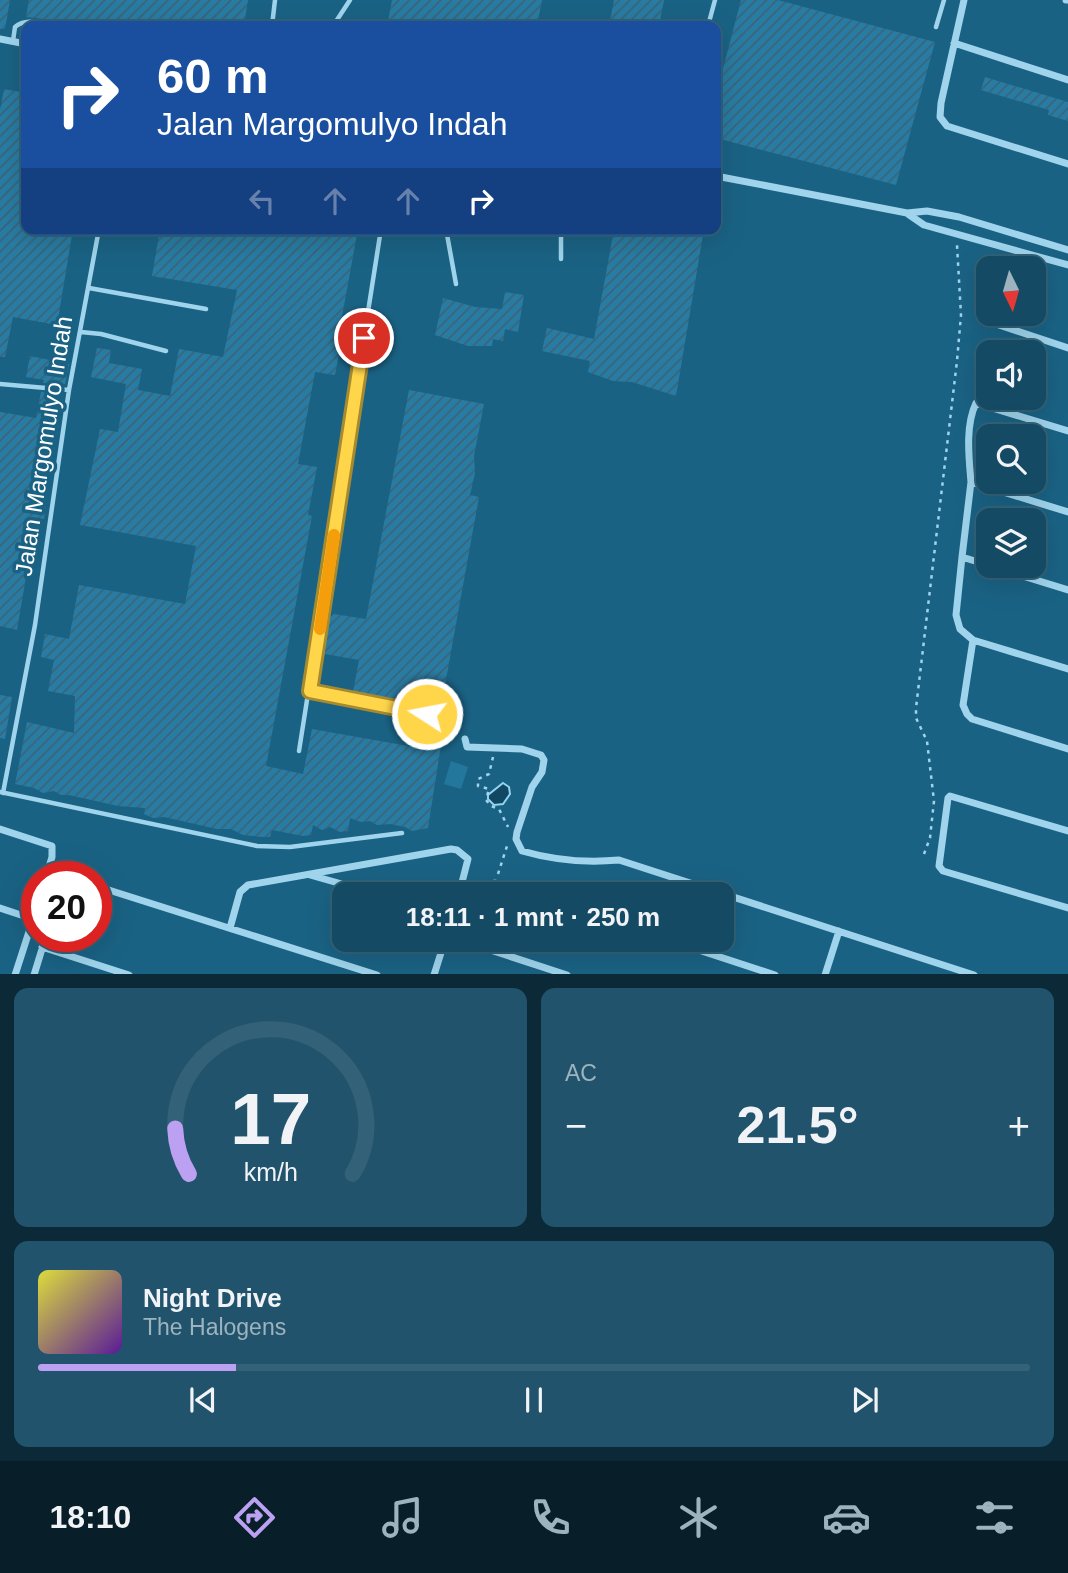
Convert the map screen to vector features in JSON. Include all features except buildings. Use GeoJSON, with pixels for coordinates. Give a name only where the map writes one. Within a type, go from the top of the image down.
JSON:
{"type":"FeatureCollection","features":[{"type":"Feature","properties":{"kind":"street"},"geometry":{"type":"LineString","coordinates":[[964,0],[940,117],[947,126],[1068,164]]}},
{"type":"Feature","properties":{"kind":"street"},"geometry":{"type":"LineString","coordinates":[[0,39],[21,43]]}},
{"type":"Feature","properties":{"kind":"street"},"geometry":{"type":"LineString","coordinates":[[954,43],[1068,80]]}},
{"type":"Feature","properties":{"kind":"street"},"geometry":{"type":"LineString","coordinates":[[721,177],[907,214],[927,211],[959,217],[1068,250]]}},
{"type":"Feature","properties":{"kind":"street"},"geometry":{"type":"LineString","coordinates":[[907,214],[924,225],[1068,265]]}},
{"type":"Feature","properties":{"kind":"street"},"geometry":{"type":"LineString","coordinates":[[1002,326],[1068,348]]}},
{"type":"Feature","properties":{"kind":"street"},"geometry":{"type":"LineString","coordinates":[[1068,430],[976,403],[971,412],[971,482],[956,615],[960,629],[973,640],[1068,669]]}},
{"type":"Feature","properties":{"kind":"street"},"geometry":{"type":"LineString","coordinates":[[971,482],[1068,512]]}},
{"type":"Feature","properties":{"kind":"street"},"geometry":{"type":"LineString","coordinates":[[962,557],[1068,590]]}},
{"type":"Feature","properties":{"kind":"street"},"geometry":{"type":"LineString","coordinates":[[973,640],[964,705],[967,714],[972,719],[1068,749]]}},
{"type":"Feature","properties":{"kind":"street"},"geometry":{"type":"LineString","coordinates":[[465,739],[467,747],[531,751],[541,755],[544,760],[542,772],[532,787],[517,832],[516,839],[522,851],[541,857],[569,860],[619,860],[971,974]]}},
{"type":"Feature","properties":{"kind":"street"},"geometry":{"type":"LineString","coordinates":[[1068,831],[950,796],[939,866],[943,871],[1068,908]]}},
{"type":"Feature","properties":{"kind":"street"},"geometry":{"type":"LineString","coordinates":[[0,829],[52,846],[51,861]]}},
{"type":"Feature","properties":{"kind":"street"},"geometry":{"type":"LineString","coordinates":[[230,928],[240,892],[248,885],[457,850],[468,859],[462,882]]}},
{"type":"Feature","properties":{"kind":"street"},"geometry":{"type":"LineString","coordinates":[[309,874],[336,882]]}},
{"type":"Feature","properties":{"kind":"street"},"geometry":{"type":"LineString","coordinates":[[112,891],[374,974]]}},
{"type":"Feature","properties":{"kind":"street"},"geometry":{"type":"LineString","coordinates":[[0,908],[21,915]]}},
{"type":"Feature","properties":{"kind":"street"},"geometry":{"type":"LineString","coordinates":[[825,974],[839,931]]}},
{"type":"Feature","properties":{"kind":"street"},"geometry":{"type":"LineString","coordinates":[[15,974],[22,952]]}},
{"type":"Feature","properties":{"kind":"street"},"geometry":{"type":"LineString","coordinates":[[34,974],[41,952]]}},
{"type":"Feature","properties":{"kind":"street"},"geometry":{"type":"LineString","coordinates":[[58,952],[126,974]]}},
{"type":"Feature","properties":{"kind":"street"},"geometry":{"type":"LineString","coordinates":[[434,974],[441,952]]}},
{"type":"Feature","properties":{"kind":"street"},"geometry":{"type":"LineString","coordinates":[[496,952],[564,974]]}},
{"type":"Feature","properties":{"kind":"street"},"geometry":{"type":"LineString","coordinates":[[705,952],[772,974]]}},
{"type":"Feature","properties":{"kind":"lane"},"geometry":{"type":"LineString","coordinates":[[273,21],[275,0]]}},
{"type":"Feature","properties":{"kind":"lane"},"geometry":{"type":"LineString","coordinates":[[336,21],[350,0]]}},
{"type":"Feature","properties":{"kind":"lane"},"geometry":{"type":"LineString","coordinates":[[709,21],[715,0]]}},
{"type":"Feature","properties":{"kind":"lane"},"geometry":{"type":"LineString","coordinates":[[936,27],[944,0]]}},
{"type":"Feature","properties":{"kind":"lane"},"geometry":{"type":"LineString","coordinates":[[13,41],[15,27],[21,22]]}},
{"type":"Feature","properties":{"kind":"lane","name":"Jalan Margomulyo Indah"},"geometry":{"type":"LineString","coordinates":[[1,793],[35,625],[69,390],[98,235]]}},
{"type":"Feature","properties":{"kind":"lane"},"geometry":{"type":"LineString","coordinates":[[299,751],[380,235]]}},
{"type":"Feature","properties":{"kind":"lane"},"geometry":{"type":"LineString","coordinates":[[447,235],[456,284]]}},
{"type":"Feature","properties":{"kind":"lane"},"geometry":{"type":"LineString","coordinates":[[561,235],[561,259]]}},
{"type":"Feature","properties":{"kind":"lane"},"geometry":{"type":"LineString","coordinates":[[89,288],[206,309]]}},
{"type":"Feature","properties":{"kind":"lane"},"geometry":{"type":"LineString","coordinates":[[81,332],[101,334],[166,351]]}},
{"type":"Feature","properties":{"kind":"lane"},"geometry":{"type":"LineString","coordinates":[[0,384],[69,390]]}},
{"type":"Feature","properties":{"kind":"lane"},"geometry":{"type":"LineString","coordinates":[[310,691],[427,714]]}},
{"type":"Feature","properties":{"kind":"lane"},"geometry":{"type":"LineString","coordinates":[[1,793],[257,846],[289,847],[402,833]]}},
{"type":"Feature","properties":{"kind":"path"},"geometry":{"type":"LineString","coordinates":[[924,853],[930,838],[934,800],[927,741],[916,718],[916,708],[961,315],[957,233]]}},
{"type":"Feature","properties":{"kind":"path"},"geometry":{"type":"LineString","coordinates":[[496,749],[489,774],[478,779],[478,786],[489,789],[486,800],[499,809],[510,829]]}},
{"type":"Feature","properties":{"kind":"path"},"geometry":{"type":"LineString","coordinates":[[496,882],[510,836]]}},
{"type":"Feature","properties":{"kind":"shaded area"},"geometry":{"type":"Polygon","coordinates":[[[451,761],[468,767],[461,789],[444,784],[451,761]]]}},
{"type":"Feature","properties":{"kind":"shaded area"},"geometry":{"type":"Polygon","coordinates":[[[503,783],[509,787],[510,794],[503,804],[494,805],[488,795],[503,783]]]}},
{"type":"Feature","properties":{"kind":"slow traffic"},"geometry":{"type":"LineString","coordinates":[[320,629],[334,535]]}},
{"type":"Feature","properties":{"kind":"route"},"geometry":{"type":"LineString","coordinates":[[364,338],[310,691],[427,714]]}}]}
